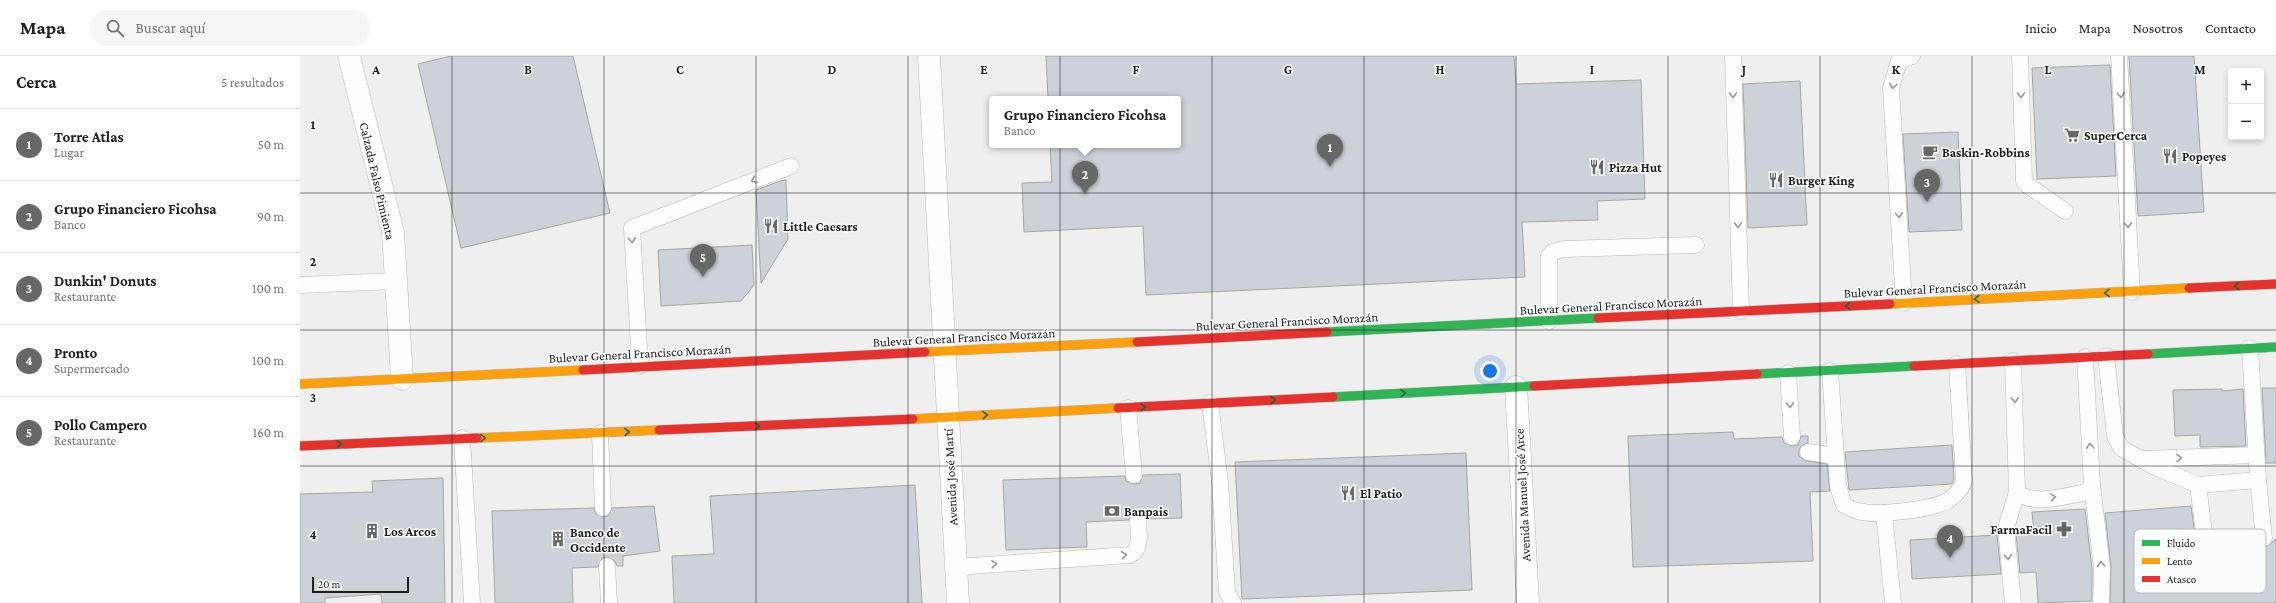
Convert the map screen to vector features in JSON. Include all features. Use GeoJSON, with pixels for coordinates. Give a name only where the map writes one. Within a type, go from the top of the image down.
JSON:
{"type":"FeatureCollection","features":[{"type":"Feature","properties":{"kind":"main road","name":"Bulevar General Francisco Morazán"},"geometry":{"type":"LineString","coordinates":[[300,384],[2276,284]]}},
{"type":"Feature","properties":{"kind":"main road"},"geometry":{"type":"LineString","coordinates":[[300,446],[1128,408],[2276,347]]}},
{"type":"Feature","properties":{"kind":"street","name":"Calzada Falso Pimienta"},"geometry":{"type":"LineString","coordinates":[[349,56],[393,232],[402,378]]}},
{"type":"Feature","properties":{"kind":"street","name":"Avenida José Martí"},"geometry":{"type":"LineString","coordinates":[[929,56],[946,417],[958,603]]}},
{"type":"Feature","properties":{"kind":"street","name":"Avenida Manuel José Arce"},"geometry":{"type":"LineString","coordinates":[[1516,387],[1528,603]]}},
{"type":"Feature","properties":{"kind":"lane"},"geometry":{"type":"LineString","coordinates":[[1733,56],[1741,311]]}},
{"type":"Feature","properties":{"kind":"lane"},"geometry":{"type":"LineString","coordinates":[[1904,303],[1891,88],[1899,62],[1912,56]]}},
{"type":"Feature","properties":{"kind":"lane"},"geometry":{"type":"LineString","coordinates":[[2020,56],[2024,181],[2026,184],[2065,211]]}},
{"type":"Feature","properties":{"kind":"lane"},"geometry":{"type":"LineString","coordinates":[[2119,56],[2132,292]]}},
{"type":"Feature","properties":{"kind":"lane"},"geometry":{"type":"LineString","coordinates":[[640,366],[632,228],[791,166]]}},
{"type":"Feature","properties":{"kind":"lane"},"geometry":{"type":"LineString","coordinates":[[1549,320],[1549,256],[1553,252],[1564,249],[1696,245]]}},
{"type":"Feature","properties":{"kind":"lane"},"geometry":{"type":"LineString","coordinates":[[300,285],[396,281]]}},
{"type":"Feature","properties":{"kind":"lane"},"geometry":{"type":"LineString","coordinates":[[2250,348],[2256,455],[2263,529]]}},
{"type":"Feature","properties":{"kind":"lane"},"geometry":{"type":"LineString","coordinates":[[2106,356],[2115,436],[2120,448],[2140,459],[2198,485],[2258,480]]}},
{"type":"Feature","properties":{"kind":"lane"},"geometry":{"type":"LineString","coordinates":[[2085,357],[2092,485],[2102,568],[2101,603]]}},
{"type":"Feature","properties":{"kind":"lane"},"geometry":{"type":"LineString","coordinates":[[2013,361],[2017,492],[2006,528],[2013,603]]}},
{"type":"Feature","properties":{"kind":"lane"},"geometry":{"type":"LineString","coordinates":[[1830,371],[1838,486],[1844,505],[1858,511],[1884,513],[1939,504],[1949,500],[1960,489],[1964,481],[1957,364]]}},
{"type":"Feature","properties":{"kind":"lane"},"geometry":{"type":"LineString","coordinates":[[1788,372],[1792,437]]}},
{"type":"Feature","properties":{"kind":"lane"},"geometry":{"type":"LineString","coordinates":[[1210,403],[1220,482],[1227,592],[1234,603]]}},
{"type":"Feature","properties":{"kind":"lane"},"geometry":{"type":"LineString","coordinates":[[1128,408],[1134,475]]}},
{"type":"Feature","properties":{"kind":"lane"},"geometry":{"type":"LineString","coordinates":[[600,433],[603,508]]}},
{"type":"Feature","properties":{"kind":"lane"},"geometry":{"type":"LineString","coordinates":[[462,438],[472,603]]}},
{"type":"Feature","properties":{"kind":"lane"},"geometry":{"type":"LineString","coordinates":[[1808,452],[1835,456]]}},
{"type":"Feature","properties":{"kind":"lane"},"geometry":{"type":"LineString","coordinates":[[2140,459],[2256,455]]}},
{"type":"Feature","properties":{"kind":"lane"},"geometry":{"type":"LineString","coordinates":[[2017,492],[2028,499],[2045,498],[2088,492],[2092,485]]}},
{"type":"Feature","properties":{"kind":"lane"},"geometry":{"type":"LineString","coordinates":[[2198,485],[2204,529]]}},
{"type":"Feature","properties":{"kind":"lane"},"geometry":{"type":"LineString","coordinates":[[1884,513],[1893,603]]}},
{"type":"Feature","properties":{"kind":"lane"},"geometry":{"type":"LineString","coordinates":[[955,567],[1130,555],[1138,548],[1138,520]]}},
{"type":"Feature","properties":{"kind":"lane"},"geometry":{"type":"LineString","coordinates":[[607,566],[609,603]]}},
{"type":"Feature","properties":{"kind":"building"},"geometry":{"type":"Polygon","coordinates":[[[451,56],[573,56],[610,213],[461,248],[418,64],[451,56]]]}},
{"type":"Feature","properties":{"kind":"building"},"geometry":{"type":"Polygon","coordinates":[[[1046,56],[1514,56],[1516,84],[1641,80],[1645,199],[1597,201],[1598,220],[1522,222],[1525,277],[1146,295],[1143,226],[1024,232],[1022,183],[1052,182],[1050,148],[1181,148],[1181,96],[1048,96],[1046,56]]]}},
{"type":"Feature","properties":{"kind":"building"},"geometry":{"type":"Polygon","coordinates":[[[2129,56],[2194,56],[2204,212],[2138,216],[2129,56]]]}},
{"type":"Feature","properties":{"kind":"building"},"geometry":{"type":"Polygon","coordinates":[[[2110,65],[2116,176],[2037,179],[2032,68],[2110,65]]]}},
{"type":"Feature","properties":{"kind":"building"},"geometry":{"type":"Polygon","coordinates":[[[1800,81],[1807,225],[1748,228],[1743,84],[1800,81]]]}},
{"type":"Feature","properties":{"kind":"building"},"geometry":{"type":"Polygon","coordinates":[[[1958,132],[1962,230],[1909,232],[1903,134],[1958,132]]]}},
{"type":"Feature","properties":{"kind":"building"},"geometry":{"type":"Polygon","coordinates":[[[786,180],[788,239],[761,283],[756,190],[786,180]]]}},
{"type":"Feature","properties":{"kind":"building"},"geometry":{"type":"Polygon","coordinates":[[[752,245],[754,285],[741,301],[661,306],[658,250],[752,245]]]}},
{"type":"Feature","properties":{"kind":"building"},"geometry":{"type":"Polygon","coordinates":[[[2262,388],[2276,388],[2276,463],[2266,463],[2262,388]]]}},
{"type":"Feature","properties":{"kind":"building"},"geometry":{"type":"Polygon","coordinates":[[[2222,389],[2222,391],[2243,389],[2246,446],[2200,447],[2200,435],[2175,436],[2173,390],[2222,389]]]}},
{"type":"Feature","properties":{"kind":"building"},"geometry":{"type":"Polygon","coordinates":[[[1733,432],[1734,439],[1782,437],[1784,443],[1792,446],[1798,445],[1801,436],[1808,436],[1808,443],[1801,446],[1799,456],[1806,461],[1827,464],[1830,491],[1810,492],[1813,561],[1633,567],[1628,436],[1733,432]]]}},
{"type":"Feature","properties":{"kind":"building"},"geometry":{"type":"Polygon","coordinates":[[[1952,445],[1954,479],[1952,484],[1849,490],[1845,452],[1952,445]]]}},
{"type":"Feature","properties":{"kind":"building"},"geometry":{"type":"Polygon","coordinates":[[[1466,453],[1472,590],[1242,599],[1235,462],[1466,453]]]}},
{"type":"Feature","properties":{"kind":"building"},"geometry":{"type":"Polygon","coordinates":[[[1180,474],[1182,518],[1147,519],[1143,512],[1137,511],[1130,515],[1129,520],[1086,522],[1087,547],[1006,550],[1003,480],[1125,476],[1126,481],[1134,484],[1140,483],[1143,475],[1180,474]]]}},
{"type":"Feature","properties":{"kind":"building","name":"Los Arcos"},"geometry":{"type":"Polygon","coordinates":[[[443,478],[445,603],[382,603],[381,594],[325,598],[325,603],[300,603],[300,494],[373,492],[372,481],[443,478]]]}},
{"type":"Feature","properties":{"kind":"building"},"geometry":{"type":"Polygon","coordinates":[[[915,485],[922,603],[674,603],[672,556],[714,554],[710,496],[915,485]]]}},
{"type":"Feature","properties":{"kind":"building","name":"Banco de Occidente"},"geometry":{"type":"Polygon","coordinates":[[[654,506],[660,551],[623,556],[623,566],[617,566],[615,561],[607,557],[602,558],[598,567],[572,568],[573,603],[495,603],[492,511],[594,508],[595,513],[603,517],[608,516],[612,508],[654,506]]]}},
{"type":"Feature","properties":{"kind":"building"},"geometry":{"type":"Polygon","coordinates":[[[2191,506],[2194,529],[2134,529],[2134,593],[2266,593],[2266,546],[2276,539],[2276,603],[2110,603],[2111,567],[2105,513],[2191,506]]]}},
{"type":"Feature","properties":{"kind":"building"},"geometry":{"type":"Polygon","coordinates":[[[2085,509],[2092,568],[2092,601],[2038,603],[2036,572],[2020,573],[2016,534],[2034,533],[2032,512],[2085,509]]]}},
{"type":"Feature","properties":{"kind":"building"},"geometry":{"type":"Polygon","coordinates":[[[1997,535],[2001,574],[1912,579],[1910,540],[1997,535]]]}},
{"type":"Feature","properties":{"kind":"traffic: fast"},"geometry":{"type":"LineString","coordinates":[[1327,332],[1598,318]]}},
{"type":"Feature","properties":{"kind":"traffic: fast"},"geometry":{"type":"LineString","coordinates":[[2148,354],[2276,347]]}},
{"type":"Feature","properties":{"kind":"traffic: fast"},"geometry":{"type":"LineString","coordinates":[[1757,374],[1914,366]]}},
{"type":"Feature","properties":{"kind":"traffic: fast"},"geometry":{"type":"LineString","coordinates":[[1333,397],[1534,386]]}},
{"type":"Feature","properties":{"kind":"traffic: slow"},"geometry":{"type":"LineString","coordinates":[[1890,304],[2189,288]]}},
{"type":"Feature","properties":{"kind":"traffic: slow"},"geometry":{"type":"LineString","coordinates":[[925,352],[1137,342]]}},
{"type":"Feature","properties":{"kind":"traffic: slow"},"geometry":{"type":"LineString","coordinates":[[300,384],[583,370]]}},
{"type":"Feature","properties":{"kind":"traffic: slow"},"geometry":{"type":"LineString","coordinates":[[913,419],[1118,408]]}},
{"type":"Feature","properties":{"kind":"traffic: slow"},"geometry":{"type":"LineString","coordinates":[[477,438],[659,430]]}},
{"type":"Feature","properties":{"kind":"traffic: jam"},"geometry":{"type":"LineString","coordinates":[[2189,288],[2276,284]]}},
{"type":"Feature","properties":{"kind":"traffic: jam"},"geometry":{"type":"LineString","coordinates":[[1598,318],[1890,304]]}},
{"type":"Feature","properties":{"kind":"traffic: jam"},"geometry":{"type":"LineString","coordinates":[[1137,342],[1327,332]]}},
{"type":"Feature","properties":{"kind":"traffic: jam"},"geometry":{"type":"LineString","coordinates":[[583,370],[925,352]]}},
{"type":"Feature","properties":{"kind":"traffic: jam"},"geometry":{"type":"LineString","coordinates":[[1914,366],[2148,354]]}},
{"type":"Feature","properties":{"kind":"traffic: jam"},"geometry":{"type":"LineString","coordinates":[[1534,386],[1757,374]]}},
{"type":"Feature","properties":{"kind":"traffic: jam"},"geometry":{"type":"LineString","coordinates":[[1118,408],[1333,397]]}},
{"type":"Feature","properties":{"kind":"traffic: jam"},"geometry":{"type":"LineString","coordinates":[[659,430],[913,419]]}},
{"type":"Feature","properties":{"kind":"traffic: jam"},"geometry":{"type":"LineString","coordinates":[[300,446],[477,438]]}},
{"type":"Feature","properties":{"kind":"place","name":"SuperCerca"},"geometry":{"type":"Point","coordinates":[2072,135]}},
{"type":"Feature","properties":{"kind":"place","name":"Baskin-Robbins"},"geometry":{"type":"Point","coordinates":[1930,152]}},
{"type":"Feature","properties":{"kind":"place","name":"Popeyes"},"geometry":{"type":"Point","coordinates":[2170,156]}},
{"type":"Feature","properties":{"kind":"place","name":"Torre Atlas"},"geometry":{"type":"Point","coordinates":[1330,167]}},
{"type":"Feature","properties":{"kind":"place","name":"Pizza Hut"},"geometry":{"type":"Point","coordinates":[1597,167]}},
{"type":"Feature","properties":{"kind":"place","name":"Burger King"},"geometry":{"type":"Point","coordinates":[1776,180]}},
{"type":"Feature","properties":{"kind":"place","name":"Grupo Financiero Ficohsa"},"geometry":{"type":"Point","coordinates":[1085,194]}},
{"type":"Feature","properties":{"kind":"place","name":"Dunkin' Donuts"},"geometry":{"type":"Point","coordinates":[1927,202]}},
{"type":"Feature","properties":{"kind":"place","name":"Little Caesars"},"geometry":{"type":"Point","coordinates":[771,226]}},
{"type":"Feature","properties":{"kind":"place","name":"Pollo Campero"},"geometry":{"type":"Point","coordinates":[703,277]}},
{"type":"Feature","properties":{"kind":"place","name":"El Patio"},"geometry":{"type":"Point","coordinates":[1348,493]}},
{"type":"Feature","properties":{"kind":"place","name":"Banpais"},"geometry":{"type":"Point","coordinates":[1112,511]}},
{"type":"Feature","properties":{"kind":"place","name":"FarmaFacil"},"geometry":{"type":"Point","coordinates":[2064,529]}},
{"type":"Feature","properties":{"kind":"place","name":"Los Arcos"},"geometry":{"type":"Point","coordinates":[372,531]}},
{"type":"Feature","properties":{"kind":"place","name":"Banco de Occidente"},"geometry":{"type":"Point","coordinates":[558,539]}},
{"type":"Feature","properties":{"kind":"place","name":"Pronto"},"geometry":{"type":"Point","coordinates":[1950,558]}}]}
